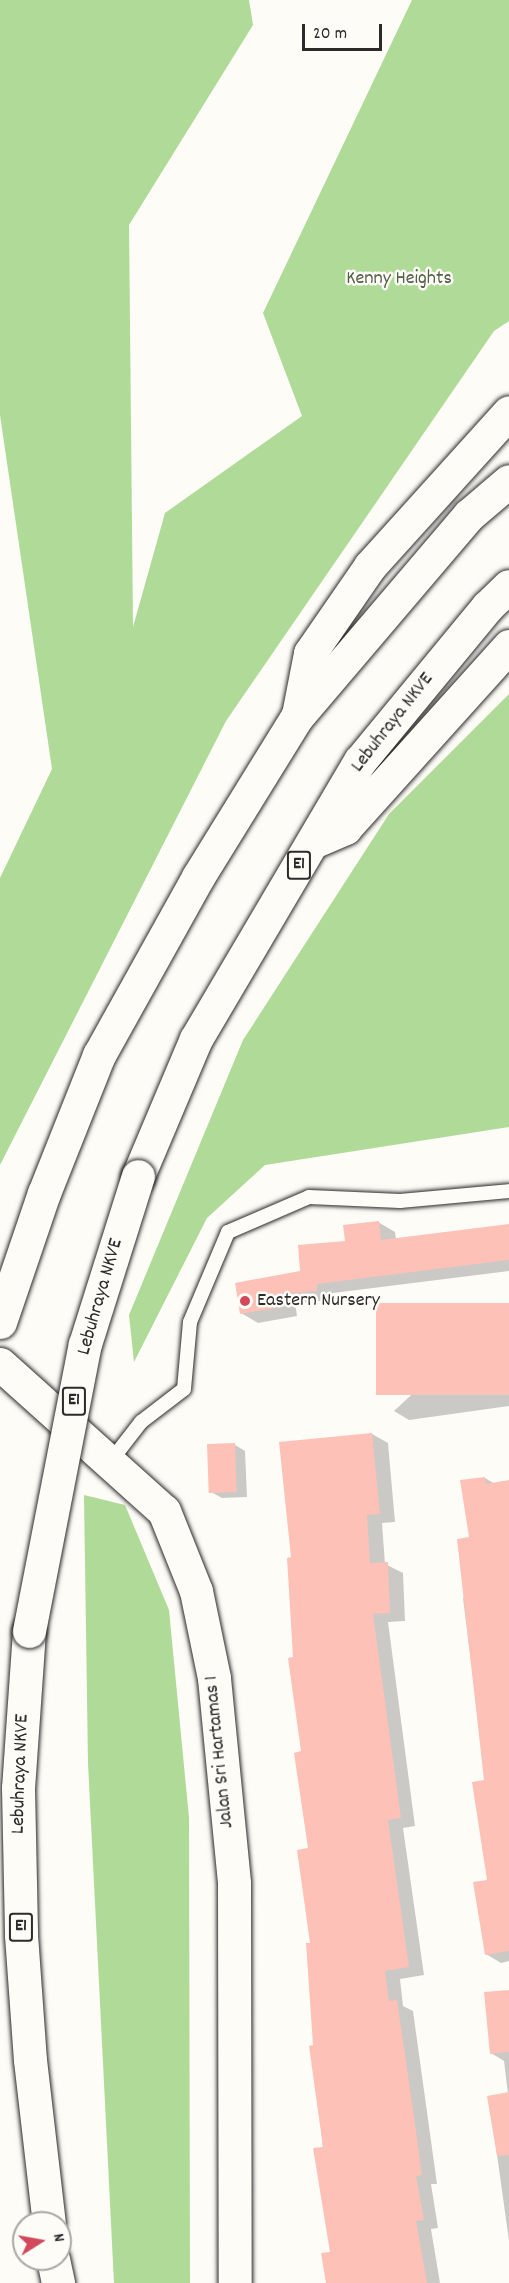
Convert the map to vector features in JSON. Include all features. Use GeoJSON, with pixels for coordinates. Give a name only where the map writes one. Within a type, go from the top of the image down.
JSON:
{"type":"FeatureCollection","features":[{"type":"Feature","properties":{"kind":"main road"},"geometry":{"type":"LineString","coordinates":[[297,717],[310,653],[370,566],[509,412]]}},
{"type":"Feature","properties":{"kind":"main road"},"geometry":{"type":"LineString","coordinates":[[0,1322],[44,1193],[99,1055],[198,877],[297,717],[469,515],[509,481]]}},
{"type":"Feature","properties":{"kind":"main road","name":"Lebuhraya NKVE"},"geometry":{"type":"LineString","coordinates":[[48,2211],[21,1935],[18,1788],[29,1631],[85,1344],[138,1176],[196,1039],[360,761],[487,607],[509,586]]}},
{"type":"Feature","properties":{"kind":"main road"},"geometry":{"type":"LineString","coordinates":[[312,843],[345,828],[509,646]]}},
{"type":"Feature","properties":{"kind":"main road","name":"Jalan Sri Hartamas 1"},"geometry":{"type":"LineString","coordinates":[[0,1364],[164,1511],[196,1591],[214,1678],[234,1883],[237,2221],[234,2283]]}},
{"type":"Feature","properties":{"kind":"main road","name":"Jalan Sri Hartamas 1"},"geometry":{"type":"LineString","coordinates":[[237,2221],[249,2283]]}},
{"type":"Feature","properties":{"kind":"lane"},"geometry":{"type":"LineString","coordinates":[[110,1462],[141,1422],[184,1389],[190,1322],[228,1232],[309,1197],[400,1201],[509,1191]]}},
{"type":"Feature","properties":{"kind":"green space","name":"Kenny Heights"},"geometry":{"type":"Polygon","coordinates":[[[0,0],[249,0],[253,25],[129,225],[133,627],[165,513],[302,416],[263,313],[412,0],[509,0],[509,321],[494,331],[226,721],[0,1165],[0,878],[52,769],[0,415],[0,0]]]}},
{"type":"Feature","properties":{"kind":"green space"},"geometry":{"type":"Polygon","coordinates":[[[509,694],[509,1127],[265,1165],[207,1218],[134,1362],[129,1315],[243,1040],[389,814],[509,694]]]}},
{"type":"Feature","properties":{"kind":"green space"},"geometry":{"type":"Polygon","coordinates":[[[84,1495],[125,1505],[169,1610],[189,1818],[190,2283],[114,2283],[88,1763],[84,1495]]]}},
{"type":"Feature","properties":{"kind":"building"},"geometry":{"type":"Polygon","coordinates":[[[379,1221],[381,1240],[509,1224],[509,1260],[317,1284],[317,1291],[279,1294],[281,1307],[240,1314],[235,1283],[300,1271],[298,1245],[345,1241],[343,1225],[379,1221]]]}},
{"type":"Feature","properties":{"kind":"building"},"geometry":{"type":"Polygon","coordinates":[[[376,1303],[509,1303],[509,1395],[376,1395],[376,1303]]]}},
{"type":"Feature","properties":{"kind":"building"},"geometry":{"type":"Polygon","coordinates":[[[372,1433],[380,1514],[367,1515],[370,1563],[388,1562],[390,1613],[373,1614],[401,1818],[388,1820],[409,1967],[385,1971],[389,2001],[397,2000],[422,2175],[416,2176],[424,2220],[416,2221],[427,2283],[326,2283],[321,2253],[330,2252],[313,2148],[323,2147],[309,2046],[313,2045],[306,1943],[310,1943],[297,1850],[308,1848],[294,1753],[301,1751],[288,1658],[293,1657],[287,1558],[291,1557],[279,1442],[372,1433]]]}},
{"type":"Feature","properties":{"kind":"building"},"geometry":{"type":"Polygon","coordinates":[[[235,1443],[237,1492],[209,1493],[207,1444],[235,1443]]]}},
{"type":"Feature","properties":{"kind":"building"},"geometry":{"type":"Polygon","coordinates":[[[485,1477],[486,1484],[509,1480],[509,1951],[485,1955],[473,1882],[487,1880],[472,1782],[484,1780],[457,1539],[469,1537],[460,1480],[485,1477]]]}},
{"type":"Feature","properties":{"kind":"building"},"geometry":{"type":"Polygon","coordinates":[[[509,1990],[509,2052],[490,2054],[484,1992],[509,1990]]]}},
{"type":"Feature","properties":{"kind":"building"},"geometry":{"type":"Polygon","coordinates":[[[509,2092],[509,2155],[497,2156],[487,2096],[509,2092]]]}},
{"type":"Feature","properties":{"kind":"place","name":"Eastern Nursery"},"geometry":{"type":"Point","coordinates":[245,1301]}}]}
